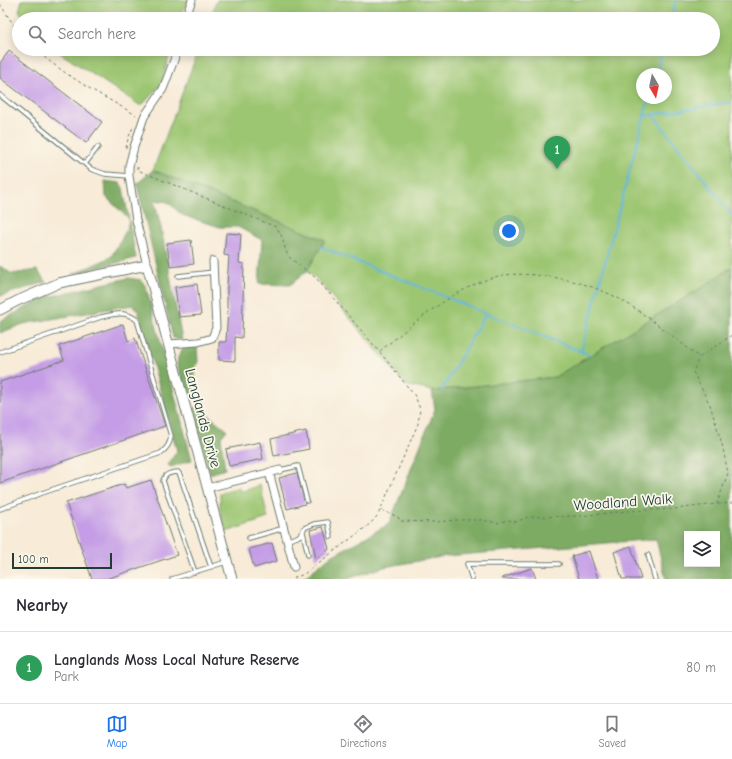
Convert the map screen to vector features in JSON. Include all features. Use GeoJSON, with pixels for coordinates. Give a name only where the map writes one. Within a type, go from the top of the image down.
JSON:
{"type":"FeatureCollection","features":[{"type":"Feature","properties":{"kind":"street"},"geometry":{"type":"LineString","coordinates":[[188,12],[192,0]]}},
{"type":"Feature","properties":{"kind":"street"},"geometry":{"type":"LineString","coordinates":[[0,310],[17,301],[60,284],[147,265],[136,220],[129,176],[130,166],[134,147],[144,118],[163,89],[175,56]]}},
{"type":"Feature","properties":{"kind":"street"},"geometry":{"type":"LineString","coordinates":[[169,344],[198,342],[212,338],[216,328],[213,261]]}},
{"type":"Feature","properties":{"kind":"street","name":"Langlands Drive"},"geometry":{"type":"LineString","coordinates":[[147,265],[232,579]]}},
{"type":"Feature","properties":{"kind":"street"},"geometry":{"type":"LineString","coordinates":[[208,488],[280,470]]}},
{"type":"Feature","properties":{"kind":"street"},"geometry":{"type":"LineString","coordinates":[[269,472],[294,567]]}},
{"type":"Feature","properties":{"kind":"lane"},"geometry":{"type":"LineString","coordinates":[[0,95],[91,169],[105,174],[129,176]]}},
{"type":"Feature","properties":{"kind":"lane"},"geometry":{"type":"LineString","coordinates":[[85,164],[98,147]]}},
{"type":"Feature","properties":{"kind":"lane"},"geometry":{"type":"LineString","coordinates":[[178,276],[214,272]]}},
{"type":"Feature","properties":{"kind":"lane"},"geometry":{"type":"LineString","coordinates":[[0,352],[102,317],[118,313],[130,315],[137,320],[171,436],[166,449],[161,453],[42,493],[0,509]]}},
{"type":"Feature","properties":{"kind":"lane"},"geometry":{"type":"LineString","coordinates":[[280,470],[298,466],[307,501]]}},
{"type":"Feature","properties":{"kind":"lane"},"geometry":{"type":"LineString","coordinates":[[195,572],[164,481],[164,477],[166,475],[174,472],[178,472],[180,474],[211,566]]}},
{"type":"Feature","properties":{"kind":"lane"},"geometry":{"type":"LineString","coordinates":[[287,540],[299,536],[303,532],[304,528],[314,524],[328,522],[331,537]]}},
{"type":"Feature","properties":{"kind":"lane"},"geometry":{"type":"LineString","coordinates":[[249,538],[284,528]]}},
{"type":"Feature","properties":{"kind":"lane"},"geometry":{"type":"LineString","coordinates":[[303,532],[308,555]]}},
{"type":"Feature","properties":{"kind":"lane"},"geometry":{"type":"LineString","coordinates":[[648,555],[655,579]]}},
{"type":"Feature","properties":{"kind":"lane"},"geometry":{"type":"LineString","coordinates":[[172,579],[227,561]]}},
{"type":"Feature","properties":{"kind":"lane"},"geometry":{"type":"LineString","coordinates":[[472,579],[467,564],[560,564]]}},
{"type":"Feature","properties":{"kind":"path"},"geometry":{"type":"LineString","coordinates":[[0,4],[12,22]]}},
{"type":"Feature","properties":{"kind":"path"},"geometry":{"type":"LineString","coordinates":[[43,56],[80,83],[138,116]]}},
{"type":"Feature","properties":{"kind":"path"},"geometry":{"type":"LineString","coordinates":[[125,152],[128,139],[135,122]]}},
{"type":"Feature","properties":{"kind":"path"},"geometry":{"type":"LineString","coordinates":[[130,166],[139,168],[140,171],[276,227],[281,233],[286,253],[289,258],[316,278],[379,351],[415,396],[420,409],[418,424],[380,510],[370,524],[304,574],[292,579]]}},
{"type":"Feature","properties":{"kind":"path"},"geometry":{"type":"LineString","coordinates":[[379,351],[418,320],[459,293],[489,279],[509,274],[568,280],[595,289],[627,303],[699,357]]}},
{"type":"Feature","properties":{"kind":"path"},"geometry":{"type":"LineString","coordinates":[[717,504],[728,473],[722,444],[710,405],[693,372],[699,357],[732,335]]}},
{"type":"Feature","properties":{"kind":"path","name":"Woodland Walk"},"geometry":{"type":"LineString","coordinates":[[380,510],[398,518],[400,521],[437,522],[475,520],[498,523],[503,520],[516,522],[528,517],[579,516],[732,503]]}},
{"type":"Feature","properties":{"kind":"green space"},"geometry":{"type":"Polygon","coordinates":[[[22,0],[188,0],[183,12],[19,11],[22,0]]]}},
{"type":"Feature","properties":{"kind":"green space"},"geometry":{"type":"Polygon","coordinates":[[[217,0],[732,0],[732,267],[698,290],[555,377],[432,391],[406,385],[316,278],[307,271],[325,240],[153,170],[196,56],[720,56],[720,12],[213,12],[217,0]]]}},
{"type":"Feature","properties":{"kind":"green space"},"geometry":{"type":"Polygon","coordinates":[[[65,56],[169,56],[161,85],[141,106],[65,56]]]}},
{"type":"Feature","properties":{"kind":"green space"},"geometry":{"type":"Polygon","coordinates":[[[153,170],[325,240],[307,271],[290,285],[259,284],[262,240],[238,227],[220,227],[182,215],[168,202],[154,200],[160,223],[182,340],[173,338],[137,184],[153,170]]]}},
{"type":"Feature","properties":{"kind":"green space"},"geometry":{"type":"Polygon","coordinates":[[[105,181],[120,183],[123,188],[129,219],[106,197],[105,181]]]}},
{"type":"Feature","properties":{"kind":"green space"},"geometry":{"type":"Polygon","coordinates":[[[129,220],[136,258],[73,274],[111,257],[127,229],[129,220]]]}},
{"type":"Feature","properties":{"kind":"green space"},"geometry":{"type":"Polygon","coordinates":[[[0,266],[12,274],[37,270],[46,282],[0,296],[0,266]]]}},
{"type":"Feature","properties":{"kind":"green space"},"geometry":{"type":"Polygon","coordinates":[[[732,267],[732,579],[666,579],[656,539],[447,556],[384,567],[347,579],[299,579],[305,577],[328,558],[389,524],[435,409],[432,391],[555,377],[698,290],[732,267]]]}},
{"type":"Feature","properties":{"kind":"green space"},"geometry":{"type":"Polygon","coordinates":[[[128,278],[141,280],[146,287],[192,460],[171,467],[168,465],[177,451],[138,311],[132,305],[23,324],[0,333],[0,321],[44,298],[128,278]]]}},
{"type":"Feature","properties":{"kind":"green space"},"geometry":{"type":"Polygon","coordinates":[[[197,344],[198,363],[195,368],[194,393],[188,394],[177,365],[178,357],[183,348],[197,344]]]}},
{"type":"Feature","properties":{"kind":"green space"},"geometry":{"type":"Polygon","coordinates":[[[198,407],[227,430],[221,437],[225,469],[210,474],[193,408],[198,407]]]}},
{"type":"Feature","properties":{"kind":"green space"},"geometry":{"type":"Polygon","coordinates":[[[260,485],[268,518],[226,532],[220,510],[220,493],[239,487],[240,492],[260,485]]]}},
{"type":"Feature","properties":{"kind":"building"},"geometry":{"type":"Polygon","coordinates":[[[9,51],[12,53],[12,56],[16,56],[102,122],[86,143],[0,78],[0,63],[9,51]]]}},
{"type":"Feature","properties":{"kind":"building"},"geometry":{"type":"Polygon","coordinates":[[[226,233],[241,234],[239,263],[244,264],[242,338],[235,337],[235,361],[219,360],[219,342],[226,342],[228,308],[227,285],[229,256],[224,255],[226,233]]]}},
{"type":"Feature","properties":{"kind":"building"},"geometry":{"type":"Polygon","coordinates":[[[191,240],[194,264],[170,267],[167,243],[191,240]]]}},
{"type":"Feature","properties":{"kind":"building"},"geometry":{"type":"Polygon","coordinates":[[[197,284],[201,315],[179,317],[175,287],[197,284]]]}},
{"type":"Feature","properties":{"kind":"building"},"geometry":{"type":"Polygon","coordinates":[[[123,324],[128,341],[135,338],[165,426],[0,483],[0,382],[64,360],[59,346],[123,324]]]}},
{"type":"Feature","properties":{"kind":"building"},"geometry":{"type":"Polygon","coordinates":[[[306,431],[309,449],[274,456],[271,439],[306,431]]]}},
{"type":"Feature","properties":{"kind":"building"},"geometry":{"type":"Polygon","coordinates":[[[260,442],[263,459],[229,466],[226,449],[260,442]]]}},
{"type":"Feature","properties":{"kind":"building"},"geometry":{"type":"Polygon","coordinates":[[[297,473],[305,504],[287,509],[279,478],[297,473]]]}},
{"type":"Feature","properties":{"kind":"building"},"geometry":{"type":"Polygon","coordinates":[[[151,480],[177,555],[106,579],[92,579],[66,503],[124,484],[126,488],[151,480]]]}},
{"type":"Feature","properties":{"kind":"building"},"geometry":{"type":"Polygon","coordinates":[[[323,527],[329,549],[316,559],[310,530],[323,527]]]}},
{"type":"Feature","properties":{"kind":"building"},"geometry":{"type":"Polygon","coordinates":[[[272,543],[277,561],[254,568],[249,549],[272,543]]]}},
{"type":"Feature","properties":{"kind":"building"},"geometry":{"type":"Polygon","coordinates":[[[631,546],[641,579],[622,579],[614,552],[631,546]]]}},
{"type":"Feature","properties":{"kind":"building"},"geometry":{"type":"Polygon","coordinates":[[[589,551],[598,579],[579,579],[572,556],[589,551]]]}},
{"type":"Feature","properties":{"kind":"building"},"geometry":{"type":"Polygon","coordinates":[[[532,568],[536,579],[502,578],[532,568]]]}},
{"type":"Feature","properties":{"kind":"waterway"},"geometry":{"type":"LineString","coordinates":[[673,12],[676,0]]}},
{"type":"Feature","properties":{"kind":"waterway"},"geometry":{"type":"LineString","coordinates":[[658,68],[661,56]]}},
{"type":"Feature","properties":{"kind":"waterway"},"geometry":{"type":"LineString","coordinates":[[644,116],[732,102]]}},
{"type":"Feature","properties":{"kind":"waterway"},"geometry":{"type":"LineString","coordinates":[[581,352],[647,104]]}},
{"type":"Feature","properties":{"kind":"waterway"},"geometry":{"type":"LineString","coordinates":[[653,115],[732,216]]}},
{"type":"Feature","properties":{"kind":"waterway"},"geometry":{"type":"LineString","coordinates":[[321,247],[590,355]]}},
{"type":"Feature","properties":{"kind":"waterway"},"geometry":{"type":"LineString","coordinates":[[442,390],[486,313]]}},
{"type":"Feature","properties":{"kind":"place","name":"Langlands Moss Local Nature Reserve"},"geometry":{"type":"Point","coordinates":[557,169]}}]}
